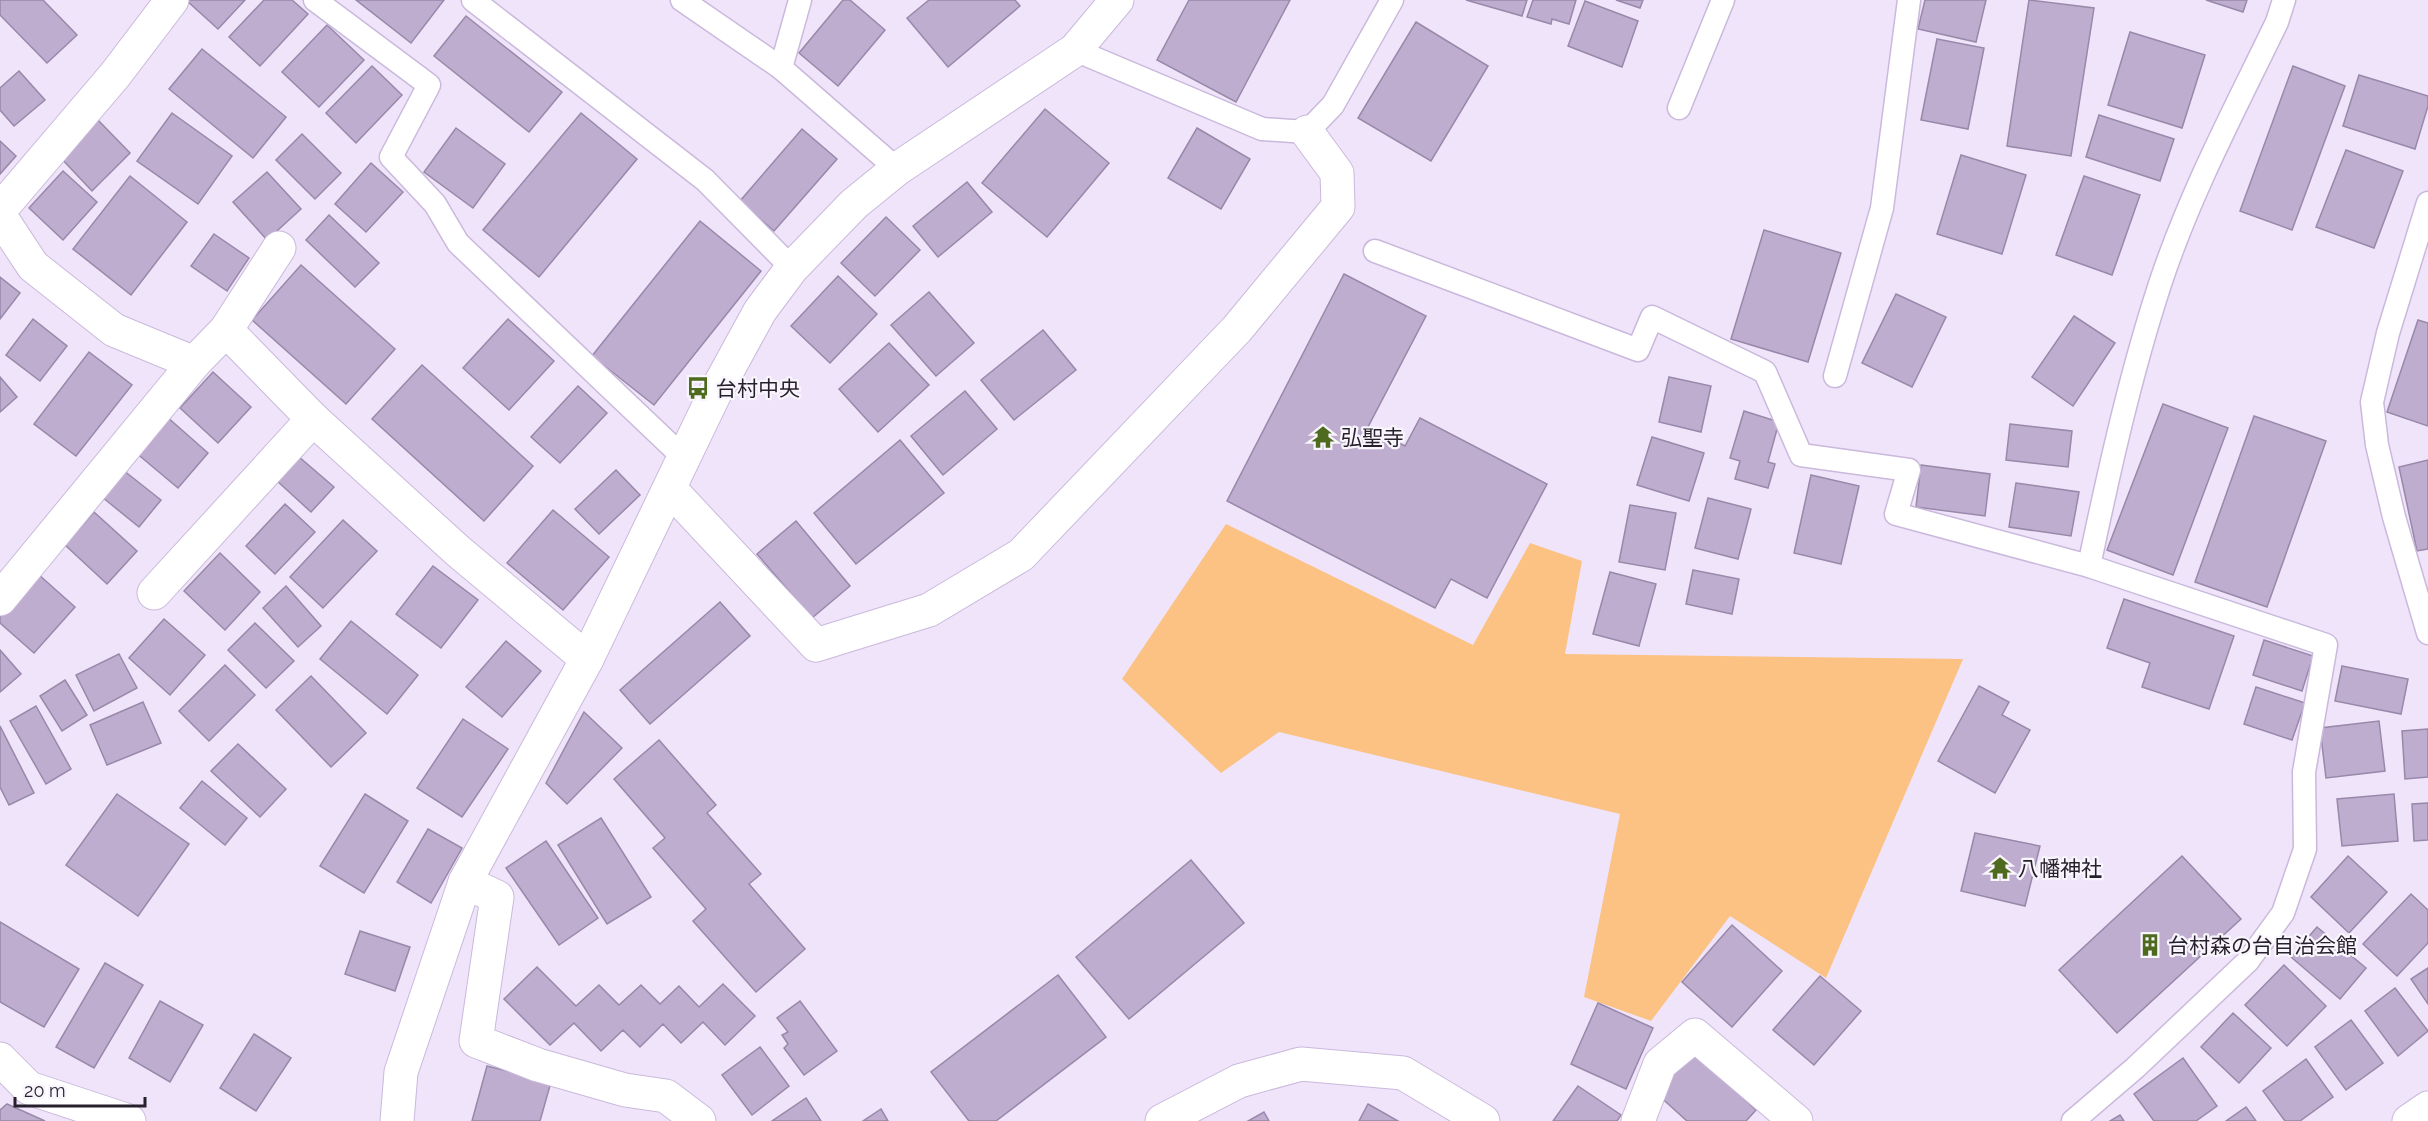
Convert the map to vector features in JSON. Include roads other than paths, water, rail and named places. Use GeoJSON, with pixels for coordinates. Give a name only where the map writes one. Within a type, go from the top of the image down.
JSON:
{"type":"FeatureCollection","features":[{"type":"Feature","properties":{"kind":"street"},"geometry":{"type":"LineString","coordinates":[[0,210],[115,75],[172,0]]}},
{"type":"Feature","properties":{"kind":"street"},"geometry":{"type":"LineString","coordinates":[[397,1121],[401,1072],[465,882],[586,660],[684,458],[760,311],[792,268],[854,204],[897,169],[1075,50],[1117,0]]}},
{"type":"Feature","properties":{"kind":"street"},"geometry":{"type":"LineString","coordinates":[[670,489],[816,645],[929,610],[1021,555],[1237,329],[1338,207],[1337,173],[1307,132]]}},
{"type":"Feature","properties":{"kind":"street"},"geometry":{"type":"LineString","coordinates":[[0,216],[33,266],[114,330],[194,363]]}},
{"type":"Feature","properties":{"kind":"street"},"geometry":{"type":"LineString","coordinates":[[0,600],[194,363],[226,330],[279,248]]}},
{"type":"Feature","properties":{"kind":"street"},"geometry":{"type":"LineString","coordinates":[[226,330],[313,419],[458,551],[586,660]]}},
{"type":"Feature","properties":{"kind":"street"},"geometry":{"type":"LineString","coordinates":[[154,593],[313,419]]}},
{"type":"Feature","properties":{"kind":"street"},"geometry":{"type":"LineString","coordinates":[[465,882],[497,897],[476,1041],[538,1065],[626,1089],[666,1096],[699,1121]]}},
{"type":"Feature","properties":{"kind":"street"},"geometry":{"type":"LineString","coordinates":[[1638,1121],[1660,1064],[1695,1035],[1792,1120]]}},
{"type":"Feature","properties":{"kind":"street"},"geometry":{"type":"LineString","coordinates":[[0,1059],[29,1088],[129,1121]]}},
{"type":"Feature","properties":{"kind":"street"},"geometry":{"type":"LineString","coordinates":[[1162,1121],[1239,1081],[1301,1064],[1403,1073],[1483,1121]]}},
{"type":"Feature","properties":{"kind":"street"},"geometry":{"type":"LineString","coordinates":[[2409,1121],[2428,1108]]}},
{"type":"Feature","properties":{"kind":"lane"},"geometry":{"type":"LineString","coordinates":[[315,0],[429,85],[391,157],[435,204],[458,243],[684,458]]}},
{"type":"Feature","properties":{"kind":"lane"},"geometry":{"type":"LineString","coordinates":[[473,0],[705,180],[792,268]]}},
{"type":"Feature","properties":{"kind":"lane"},"geometry":{"type":"LineString","coordinates":[[682,0],[781,68],[897,169]]}},
{"type":"Feature","properties":{"kind":"lane"},"geometry":{"type":"LineString","coordinates":[[781,68],[800,0]]}},
{"type":"Feature","properties":{"kind":"lane"},"geometry":{"type":"LineString","coordinates":[[1075,50],[1262,129],[1307,132],[1333,105],[1392,0]]}},
{"type":"Feature","properties":{"kind":"lane"},"geometry":{"type":"LineString","coordinates":[[1679,108],[1723,0]]}},
{"type":"Feature","properties":{"kind":"lane"},"geometry":{"type":"LineString","coordinates":[[1834,376],[1882,208],[1909,0]]}},
{"type":"Feature","properties":{"kind":"lane"},"geometry":{"type":"LineString","coordinates":[[2089,566],[2118,430],[2161,283],[2206,170],[2277,22],[2284,0]]}},
{"type":"Feature","properties":{"kind":"lane"},"geometry":{"type":"LineString","coordinates":[[2428,203],[2388,333],[2372,402],[2377,444],[2394,517],[2428,633]]}},
{"type":"Feature","properties":{"kind":"lane"},"geometry":{"type":"LineString","coordinates":[[1375,251],[1638,350],[1652,317],[1765,372],[1801,455],[1909,470],[1896,514],[2089,566],[2326,645],[2304,772],[2305,849],[2283,913],[2248,961],[2135,1068],[2073,1121]]}},
{"type":"Feature","properties":{"kind":"place","name":"台村中央"},"geometry":{"type":"Point","coordinates":[698,388]}},
{"type":"Feature","properties":{"kind":"place","name":"弘聖寺"},"geometry":{"type":"Point","coordinates":[1323,437]}},
{"type":"Feature","properties":{"kind":"place","name":"八幡神社"},"geometry":{"type":"Point","coordinates":[2000,868]}},
{"type":"Feature","properties":{"kind":"place","name":"台村森の台自治会館"},"geometry":{"type":"Point","coordinates":[2150,945]}}]}
